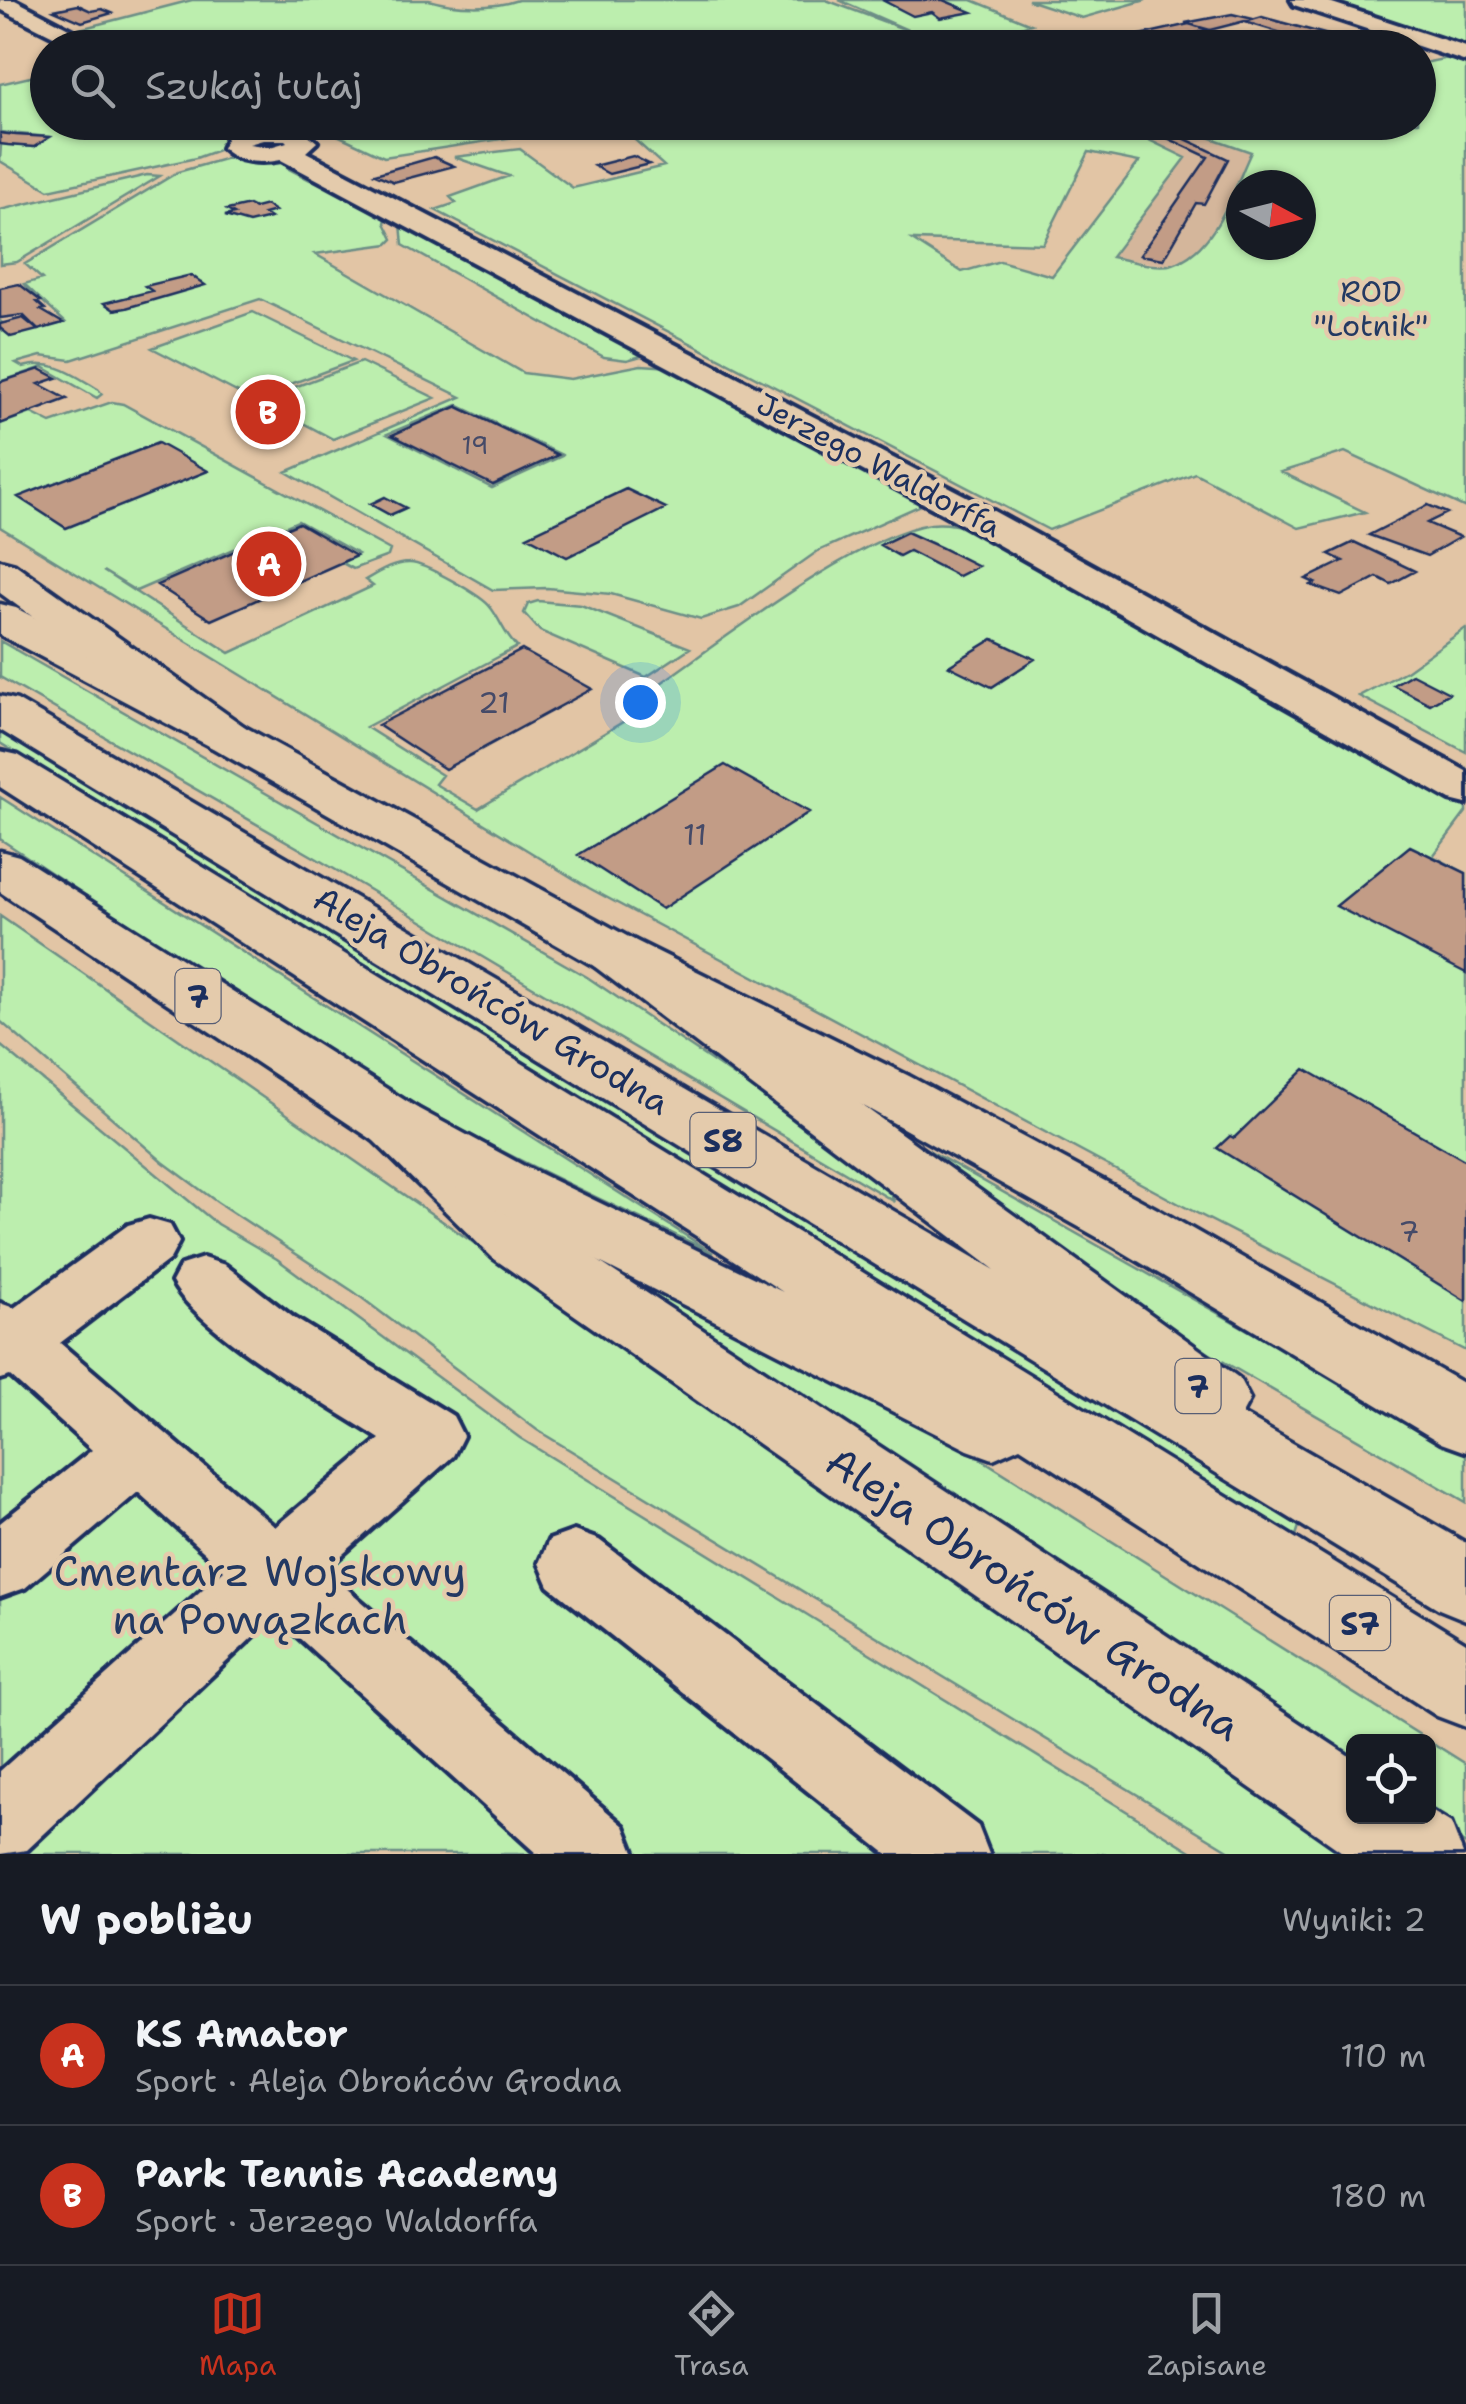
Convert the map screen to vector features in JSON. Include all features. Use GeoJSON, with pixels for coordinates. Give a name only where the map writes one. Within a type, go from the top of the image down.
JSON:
{"type":"FeatureCollection","features":[{"type":"Feature","properties":{"kind":"main road"},"geometry":{"type":"LineString","coordinates":[[0,573],[228,737]]}},
{"type":"Feature","properties":{"kind":"main road","name":"7"},"geometry":{"type":"LineString","coordinates":[[0,617],[228,737],[614,953],[880,1145],[983,1228],[1455,1577]]}},
{"type":"Feature","properties":{"kind":"main road","name":"Aleja Obrońców Grodna"},"geometry":{"type":"LineString","coordinates":[[0,710],[392,938],[848,1216],[1455,1577]]}},
{"type":"Feature","properties":{"kind":"main road","name":"Aleja Obrońców Grodna"},"geometry":{"type":"LineString","coordinates":[[0,766],[258,923],[1255,1558]]}},
{"type":"Feature","properties":{"kind":"main road","name":"7"},"geometry":{"type":"LineString","coordinates":[[0,868],[395,1124],[521,1192],[1255,1558]]}},
{"type":"Feature","properties":{"kind":"main road"},"geometry":{"type":"LineString","coordinates":[[614,953],[872,1084],[1136,1228],[1466,1421]]}},
{"type":"Feature","properties":{"kind":"main road","name":"Aleja Obrońców Grodna"},"geometry":{"type":"LineString","coordinates":[[395,1124],[516,1240],[1346,1804]]}},
{"type":"Feature","properties":{"kind":"main road","name":"S7"},"geometry":{"type":"LineString","coordinates":[[1255,1558],[1466,1688]]}},
{"type":"Feature","properties":{"kind":"main road"},"geometry":{"type":"LineString","coordinates":[[1376,1824],[1420,1854]]}},
{"type":"Feature","properties":{"kind":"street"},"geometry":{"type":"LineString","coordinates":[[1302,0],[1393,30]]}},
{"type":"Feature","properties":{"kind":"street"},"geometry":{"type":"LineString","coordinates":[[0,1],[59,30]]}},
{"type":"Feature","properties":{"kind":"street"},"geometry":{"type":"LineString","coordinates":[[1436,44],[1466,54]]}},
{"type":"Feature","properties":{"kind":"street","name":"Jerzego Waldorffa"},"geometry":{"type":"LineString","coordinates":[[236,140],[235,148],[255,154],[284,152],[955,505],[1466,790]]}},
{"type":"Feature","properties":{"kind":"street"},"geometry":{"type":"LineString","coordinates":[[149,1242],[5,1342],[139,1452],[596,1854]]}},
{"type":"Feature","properties":{"kind":"street"},"geometry":{"type":"LineString","coordinates":[[0,1823],[274,1571],[430,1436],[272,1336],[203,1282]]}},
{"type":"Feature","properties":{"kind":"street"},"geometry":{"type":"LineString","coordinates":[[0,1565],[139,1452]]}},
{"type":"Feature","properties":{"kind":"street"},"geometry":{"type":"LineString","coordinates":[[574,1563],[950,1854]]}},
{"type":"Feature","properties":{"kind":"shaded area"},"geometry":{"type":"Polygon","coordinates":[[[1148,140],[1217,140],[1251,152],[1242,170],[1226,170],[1226,203],[1197,252],[1169,265],[1111,257],[1185,158],[1148,140]]]}},
{"type":"Feature","properties":{"kind":"green space"},"geometry":{"type":"Polygon","coordinates":[[[192,0],[429,0],[474,6],[518,0],[826,0],[907,30],[82,30],[192,0]]]}},
{"type":"Feature","properties":{"kind":"green space"},"geometry":{"type":"Polygon","coordinates":[[[839,0],[972,0],[1031,24],[1010,30],[907,30],[839,0]]]}},
{"type":"Feature","properties":{"kind":"green space"},"geometry":{"type":"Polygon","coordinates":[[[1028,0],[1146,0],[1082,18],[1028,0]]]}},
{"type":"Feature","properties":{"kind":"green space"},"geometry":{"type":"Polygon","coordinates":[[[1329,0],[1466,0],[1466,45],[1436,35],[1436,30],[1420,30],[1329,0]]]}},
{"type":"Feature","properties":{"kind":"green space","name":"ROD \"Lotnik\""},"geometry":{"type":"Polygon","coordinates":[[[1448,58],[1466,64],[1466,508],[1345,452],[1281,472],[1365,512],[1299,528],[1195,473],[1049,530],[435,210],[456,203],[450,197],[509,176],[454,157],[520,149],[573,188],[664,166],[635,140],[1149,140],[1186,158],[1111,257],[1151,265],[1173,264],[1201,246],[1226,208],[1226,260],[1316,260],[1316,170],[1243,170],[1251,152],[1217,140],[1436,140],[1436,60],[1448,58]],[[1089,152],[1043,244],[912,240],[962,272],[1000,261],[1052,276],[1139,162],[1089,152]]]}},
{"type":"Feature","properties":{"kind":"green space"},"geometry":{"type":"Polygon","coordinates":[[[30,77],[30,135],[0,132],[0,84],[30,77]]]}},
{"type":"Feature","properties":{"kind":"green space"},"geometry":{"type":"Polygon","coordinates":[[[44,140],[231,140],[224,148],[196,158],[49,190],[0,161],[1,144],[34,147],[44,140]]]}},
{"type":"Feature","properties":{"kind":"green space"},"geometry":{"type":"Polygon","coordinates":[[[348,140],[495,140],[384,157],[348,140]]]}},
{"type":"Feature","properties":{"kind":"green space"},"geometry":{"type":"Polygon","coordinates":[[[231,157],[290,162],[287,168],[310,180],[324,179],[387,216],[385,223],[393,239],[388,244],[315,254],[523,373],[570,379],[641,365],[672,367],[918,498],[919,506],[818,551],[739,607],[701,619],[611,594],[547,588],[493,590],[286,472],[461,397],[260,299],[71,360],[41,356],[16,363],[23,367],[44,365],[62,369],[98,389],[102,394],[97,398],[43,367],[0,382],[0,321],[15,335],[65,322],[24,284],[42,279],[25,264],[178,172],[231,157]],[[457,405],[387,434],[492,488],[562,455],[457,405]]]}},
{"type":"Feature","properties":{"kind":"green space"},"geometry":{"type":"Polygon","coordinates":[[[147,175],[160,176],[17,262],[0,264],[0,210],[147,175]]]}},
{"type":"Feature","properties":{"kind":"green space"},"geometry":{"type":"Polygon","coordinates":[[[401,224],[649,354],[627,360],[604,357],[403,245],[401,224]]]}},
{"type":"Feature","properties":{"kind":"green space"},"geometry":{"type":"Polygon","coordinates":[[[253,312],[353,361],[250,399],[152,348],[253,312]]]}},
{"type":"Feature","properties":{"kind":"green space"},"geometry":{"type":"Polygon","coordinates":[[[361,362],[435,398],[333,439],[260,400],[361,362]]]}},
{"type":"Feature","properties":{"kind":"green space"},"geometry":{"type":"Polygon","coordinates":[[[112,402],[123,404],[390,550],[388,556],[353,569],[342,563],[358,554],[298,521],[136,591],[103,571],[230,653],[373,586],[365,580],[403,563],[439,574],[491,608],[517,647],[366,727],[442,775],[435,784],[478,809],[636,714],[651,690],[827,569],[901,532],[931,524],[984,531],[1466,803],[1466,812],[1433,856],[1466,873],[1466,1351],[1183,1206],[589,888],[0,527],[0,424],[31,413],[51,423],[112,402]]]}},
{"type":"Feature","properties":{"kind":"green space"},"geometry":{"type":"Polygon","coordinates":[[[538,601],[581,605],[690,648],[646,677],[540,631],[524,613],[528,604],[538,601]]]}},
{"type":"Feature","properties":{"kind":"green space"},"geometry":{"type":"Polygon","coordinates":[[[1466,628],[1466,752],[1359,696],[1406,671],[1466,628]]]}},
{"type":"Feature","properties":{"kind":"green space"},"geometry":{"type":"Polygon","coordinates":[[[0,641],[587,977],[770,1100],[886,1187],[895,1202],[314,857],[0,677],[0,641]]]}},
{"type":"Feature","properties":{"kind":"green space"},"geometry":{"type":"Polygon","coordinates":[[[0,725],[1302,1517],[1294,1542],[913,1302],[0,743],[0,725]]]}},
{"type":"Feature","properties":{"kind":"green space"},"geometry":{"type":"Polygon","coordinates":[[[0,797],[713,1253],[451,1124],[257,1007],[0,839],[0,797]]]}},
{"type":"Feature","properties":{"kind":"green space"},"geometry":{"type":"Polygon","coordinates":[[[0,916],[1359,1854],[1235,1854],[537,1430],[354,1292],[163,1162],[0,1021],[0,916]]]}},
{"type":"Feature","properties":{"kind":"green space","name":"Cmentarz Wojskowy na Powązkach"},"geometry":{"type":"Polygon","coordinates":[[[0,1045],[217,1224],[277,1259],[520,1438],[1196,1854],[0,1854],[0,1045]]]}},
{"type":"Feature","properties":{"kind":"green space"},"geometry":{"type":"Polygon","coordinates":[[[900,1134],[1466,1453],[1466,1502],[1174,1333],[900,1134]]]}},
{"type":"Feature","properties":{"kind":"green space"},"geometry":{"type":"Polygon","coordinates":[[[623,1268],[854,1379],[1418,1734],[1346,1734],[1346,1766],[619,1276],[623,1268]]]}},
{"type":"Feature","properties":{"kind":"green space"},"geometry":{"type":"Polygon","coordinates":[[[1436,1745],[1466,1764],[1466,1845],[1433,1824],[1436,1745]]]}},
{"type":"Feature","properties":{"kind":"building"},"geometry":{"type":"Polygon","coordinates":[[[882,0],[943,0],[972,12],[940,18],[932,12],[913,16],[882,0]]]}},
{"type":"Feature","properties":{"kind":"building"},"geometry":{"type":"Polygon","coordinates":[[[78,5],[112,13],[82,22],[54,10],[78,5]]]}},
{"type":"Feature","properties":{"kind":"building"},"geometry":{"type":"Polygon","coordinates":[[[1232,14],[1253,19],[1210,30],[1185,23],[1232,14]]]}},
{"type":"Feature","properties":{"kind":"building"},"geometry":{"type":"Polygon","coordinates":[[[1262,17],[1310,30],[1272,30],[1245,22],[1262,17]]]}},
{"type":"Feature","properties":{"kind":"building"},"geometry":{"type":"Polygon","coordinates":[[[1189,24],[1208,30],[1162,30],[1189,24]]]}},
{"type":"Feature","properties":{"kind":"building"},"geometry":{"type":"Polygon","coordinates":[[[0,133],[45,140],[34,147],[0,144],[0,133]]]}},
{"type":"Feature","properties":{"kind":"building"},"geometry":{"type":"Polygon","coordinates":[[[1172,140],[1188,140],[1228,159],[1204,204],[1196,203],[1164,259],[1140,255],[1208,157],[1172,140]]]}},
{"type":"Feature","properties":{"kind":"building"},"geometry":{"type":"Polygon","coordinates":[[[633,156],[649,164],[609,174],[594,166],[633,156]]]}},
{"type":"Feature","properties":{"kind":"building"},"geometry":{"type":"Polygon","coordinates":[[[434,157],[454,166],[394,182],[375,174],[434,157]]]}},
{"type":"Feature","properties":{"kind":"building"},"geometry":{"type":"Polygon","coordinates":[[[266,205],[275,211],[264,214],[270,218],[249,223],[225,216],[234,214],[227,210],[266,205]]]}},
{"type":"Feature","properties":{"kind":"building"},"geometry":{"type":"Polygon","coordinates":[[[191,275],[205,285],[126,308],[114,310],[104,303],[152,291],[145,286],[191,275]]]}},
{"type":"Feature","properties":{"kind":"building"},"geometry":{"type":"Polygon","coordinates":[[[19,284],[41,301],[37,302],[45,309],[41,310],[63,323],[38,330],[23,315],[0,318],[0,288],[19,284]]]}},
{"type":"Feature","properties":{"kind":"building"},"geometry":{"type":"Polygon","coordinates":[[[23,318],[38,330],[11,337],[0,328],[0,324],[23,318]]]}},
{"type":"Feature","properties":{"kind":"building"},"geometry":{"type":"Polygon","coordinates":[[[40,369],[57,378],[39,384],[67,399],[0,424],[0,382],[40,369]]]}},
{"type":"Feature","properties":{"kind":"building"},"geometry":{"type":"Polygon","coordinates":[[[267,403],[288,415],[268,423],[246,411],[267,403]]]}},
{"type":"Feature","properties":{"kind":"building"},"geometry":{"type":"Polygon","coordinates":[[[458,406],[558,455],[493,485],[392,435],[458,406]]]}},
{"type":"Feature","properties":{"kind":"building"},"geometry":{"type":"Polygon","coordinates":[[[158,443],[208,471],[66,528],[18,497],[158,443]]]}},
{"type":"Feature","properties":{"kind":"building"},"geometry":{"type":"Polygon","coordinates":[[[626,489],[666,508],[567,557],[527,536],[626,489]]]}},
{"type":"Feature","properties":{"kind":"building"},"geometry":{"type":"Polygon","coordinates":[[[385,497],[406,508],[390,515],[370,504],[385,497]]]}},
{"type":"Feature","properties":{"kind":"building"},"geometry":{"type":"Polygon","coordinates":[[[1428,505],[1447,513],[1427,523],[1460,537],[1427,556],[1369,535],[1428,505]]]}},
{"type":"Feature","properties":{"kind":"building"},"geometry":{"type":"Polygon","coordinates":[[[299,523],[356,556],[211,620],[157,585],[299,523]]]}},
{"type":"Feature","properties":{"kind":"building"},"geometry":{"type":"Polygon","coordinates":[[[907,532],[978,566],[958,576],[909,551],[899,556],[880,545],[907,532]]]}},
{"type":"Feature","properties":{"kind":"building"},"geometry":{"type":"Polygon","coordinates":[[[1354,542],[1415,571],[1391,584],[1377,577],[1341,596],[1311,585],[1315,583],[1306,579],[1343,561],[1329,554],[1354,542]]]}},
{"type":"Feature","properties":{"kind":"building"},"geometry":{"type":"Polygon","coordinates":[[[993,639],[1035,659],[992,687],[949,666],[993,639]]]}},
{"type":"Feature","properties":{"kind":"building"},"geometry":{"type":"Polygon","coordinates":[[[522,650],[592,689],[445,769],[378,725],[522,650]]]}},
{"type":"Feature","properties":{"kind":"building"},"geometry":{"type":"Polygon","coordinates":[[[1412,674],[1449,693],[1430,704],[1393,685],[1412,674]]]}},
{"type":"Feature","properties":{"kind":"building"},"geometry":{"type":"Polygon","coordinates":[[[725,765],[809,812],[662,909],[578,855],[725,765]]]}},
{"type":"Feature","properties":{"kind":"building"},"geometry":{"type":"Polygon","coordinates":[[[1410,846],[1466,873],[1466,973],[1336,906],[1410,846]]]}},
{"type":"Feature","properties":{"kind":"building"},"geometry":{"type":"Polygon","coordinates":[[[1305,1069],[1466,1161],[1466,1301],[1217,1148],[1230,1136],[1234,1138],[1305,1069]]]}},
{"type":"Feature","properties":{"kind":"place","name":"Park Tennis Academy"},"geometry":{"type":"Point","coordinates":[268,412]}},
{"type":"Feature","properties":{"kind":"place","name":"KS Amator"},"geometry":{"type":"Point","coordinates":[269,564]}}]}
